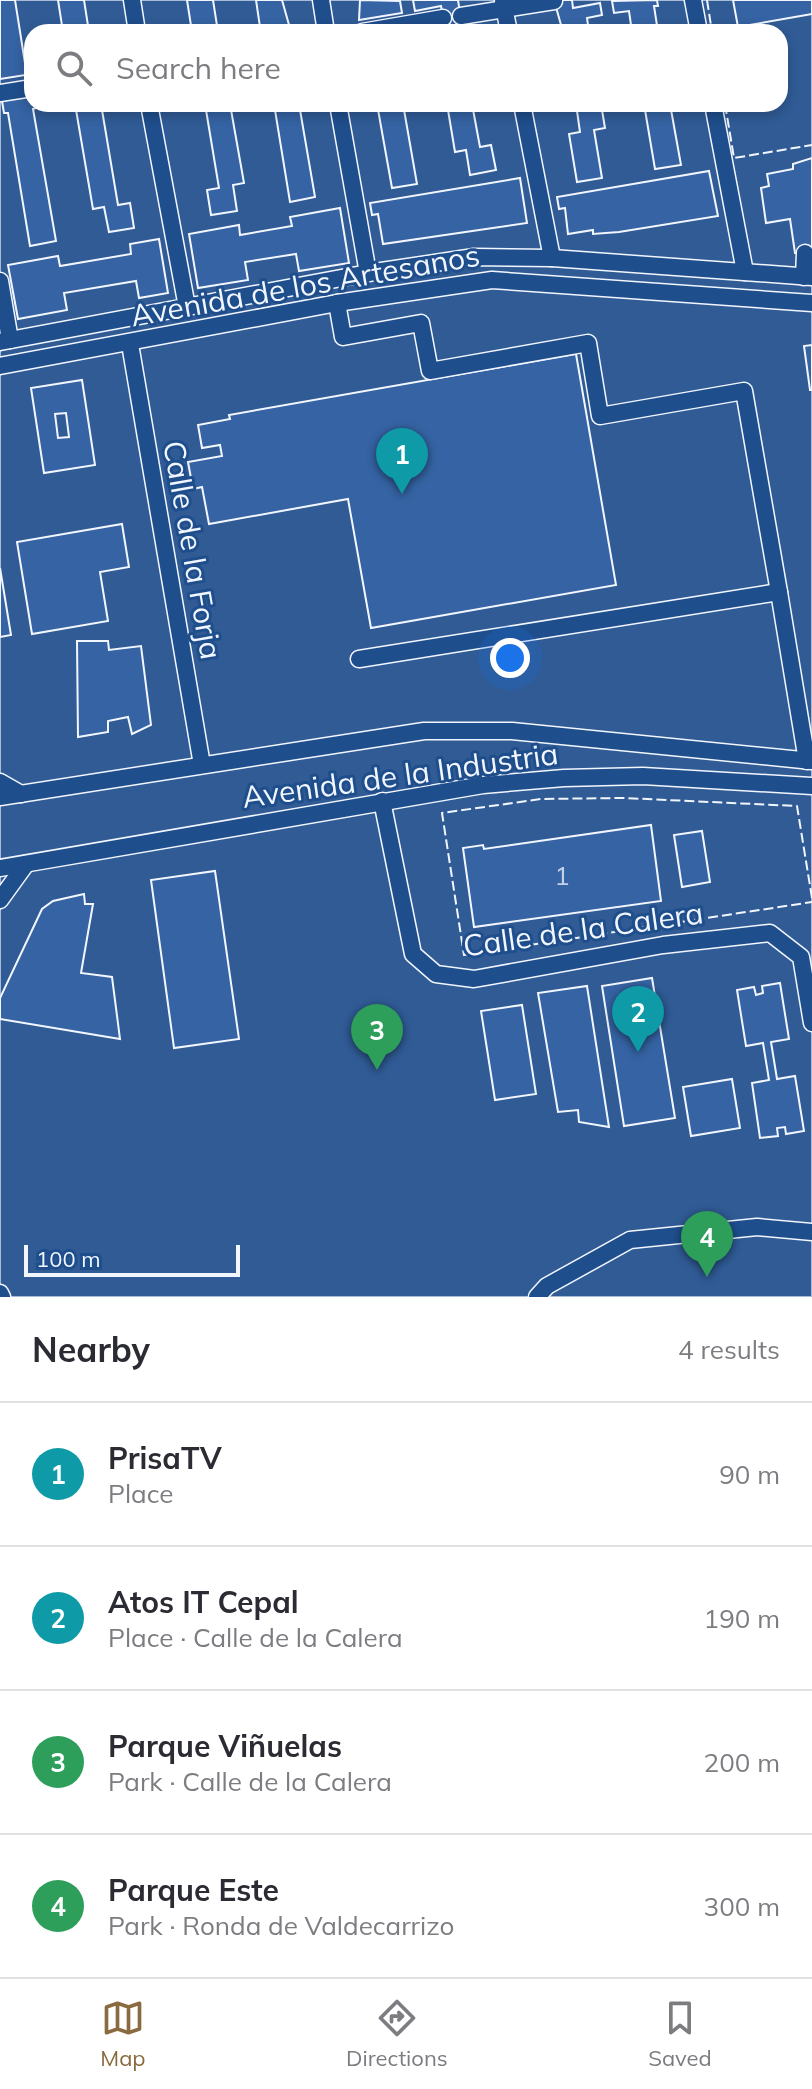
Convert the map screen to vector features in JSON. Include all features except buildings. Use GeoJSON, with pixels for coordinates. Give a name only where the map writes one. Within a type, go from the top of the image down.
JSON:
{"type":"FeatureCollection","features":[{"type":"Feature","properties":{"kind":"street"},"geometry":{"type":"LineString","coordinates":[[132,0],[136,24]]}},
{"type":"Feature","properties":{"kind":"street"},"geometry":{"type":"LineString","coordinates":[[321,0],[325,24]]}},
{"type":"Feature","properties":{"kind":"street"},"geometry":{"type":"LineString","coordinates":[[693,0],[698,24]]}},
{"type":"Feature","properties":{"kind":"street"},"geometry":{"type":"LineString","coordinates":[[461,16],[504,5],[554,1]]}},
{"type":"Feature","properties":{"kind":"street"},"geometry":{"type":"LineString","coordinates":[[408,24],[443,18]]}},
{"type":"Feature","properties":{"kind":"street"},"geometry":{"type":"LineString","coordinates":[[0,93],[24,89]]}},
{"type":"Feature","properties":{"kind":"street"},"geometry":{"type":"LineString","coordinates":[[150,112],[187,307]]}},
{"type":"Feature","properties":{"kind":"street"},"geometry":{"type":"LineString","coordinates":[[339,112],[368,273]]}},
{"type":"Feature","properties":{"kind":"street"},"geometry":{"type":"LineString","coordinates":[[524,112],[552,258]]}},
{"type":"Feature","properties":{"kind":"street"},"geometry":{"type":"LineString","coordinates":[[715,112],[745,272]]}},
{"type":"Feature","properties":{"kind":"street"},"geometry":{"type":"LineString","coordinates":[[805,253],[808,277]]}},
{"type":"Feature","properties":{"kind":"street","name":"Avenida de los Artesanos"},"geometry":{"type":"LineString","coordinates":[[5,341],[368,273],[474,257],[552,258],[808,277]]}},
{"type":"Feature","properties":{"kind":"street","name":"Avenida de los Artesanos"},"geometry":{"type":"LineString","coordinates":[[0,366],[337,303],[492,280],[812,303]]}},
{"type":"Feature","properties":{"kind":"street"},"geometry":{"type":"LineString","coordinates":[[0,281],[5,341]]}},
{"type":"Feature","properties":{"kind":"street"},"geometry":{"type":"LineString","coordinates":[[337,303],[343,337],[421,323],[430,371],[588,343],[600,416],[744,391],[810,761]]}},
{"type":"Feature","properties":{"kind":"street","name":"Calle de la Forja"},"geometry":{"type":"LineString","coordinates":[[130,344],[202,765]]}},
{"type":"Feature","properties":{"kind":"street"},"geometry":{"type":"LineString","coordinates":[[359,659],[779,592]]}},
{"type":"Feature","properties":{"kind":"street","name":"Avenida de la Industria"},"geometry":{"type":"LineString","coordinates":[[0,797],[424,731],[512,731],[810,761]]}},
{"type":"Feature","properties":{"kind":"street","name":"Avenida de la Industria"},"geometry":{"type":"LineString","coordinates":[[0,868],[483,785],[564,778],[643,776],[812,786]]}},
{"type":"Feature","properties":{"kind":"street"},"geometry":{"type":"LineString","coordinates":[[0,782],[21,794]]}},
{"type":"Feature","properties":{"kind":"street","name":"Calle de la Calera"},"geometry":{"type":"LineString","coordinates":[[382,801],[413,954],[436,974],[474,979],[663,945],[770,933],[801,957],[812,1023]]}},
{"type":"Feature","properties":{"kind":"street"},"geometry":{"type":"LineString","coordinates":[[0,900],[26,864]]}},
{"type":"Feature","properties":{"kind":"street"},"geometry":{"type":"LineString","coordinates":[[537,1297],[547,1286],[630,1240],[757,1227],[812,1232]]}},
{"type":"Feature","properties":{"kind":"shaded area"},"geometry":{"type":"Polygon","coordinates":[[[0,0],[812,0],[812,1297],[0,1297],[0,0]]]}},
{"type":"Feature","properties":{"kind":"fence"},"geometry":{"type":"LineString","coordinates":[[707,0],[711,24]]}},
{"type":"Feature","properties":{"kind":"fence"},"geometry":{"type":"LineString","coordinates":[[726,112],[734,158],[812,145]]}},
{"type":"Feature","properties":{"kind":"fence"},"geometry":{"type":"LineString","coordinates":[[812,898],[797,806],[624,798],[541,799],[442,813],[464,955],[812,902]]}},
{"type":"Feature","properties":{"kind":"place","name":"PrisaTV"},"geometry":{"type":"Point","coordinates":[402,494]}},
{"type":"Feature","properties":{"kind":"place","name":"Atos IT Cepal"},"geometry":{"type":"Point","coordinates":[638,1052]}},
{"type":"Feature","properties":{"kind":"place","name":"Parque Viñuelas"},"geometry":{"type":"Point","coordinates":[377,1070]}},
{"type":"Feature","properties":{"kind":"place","name":"Parque Este"},"geometry":{"type":"Point","coordinates":[707,1277]}}]}
